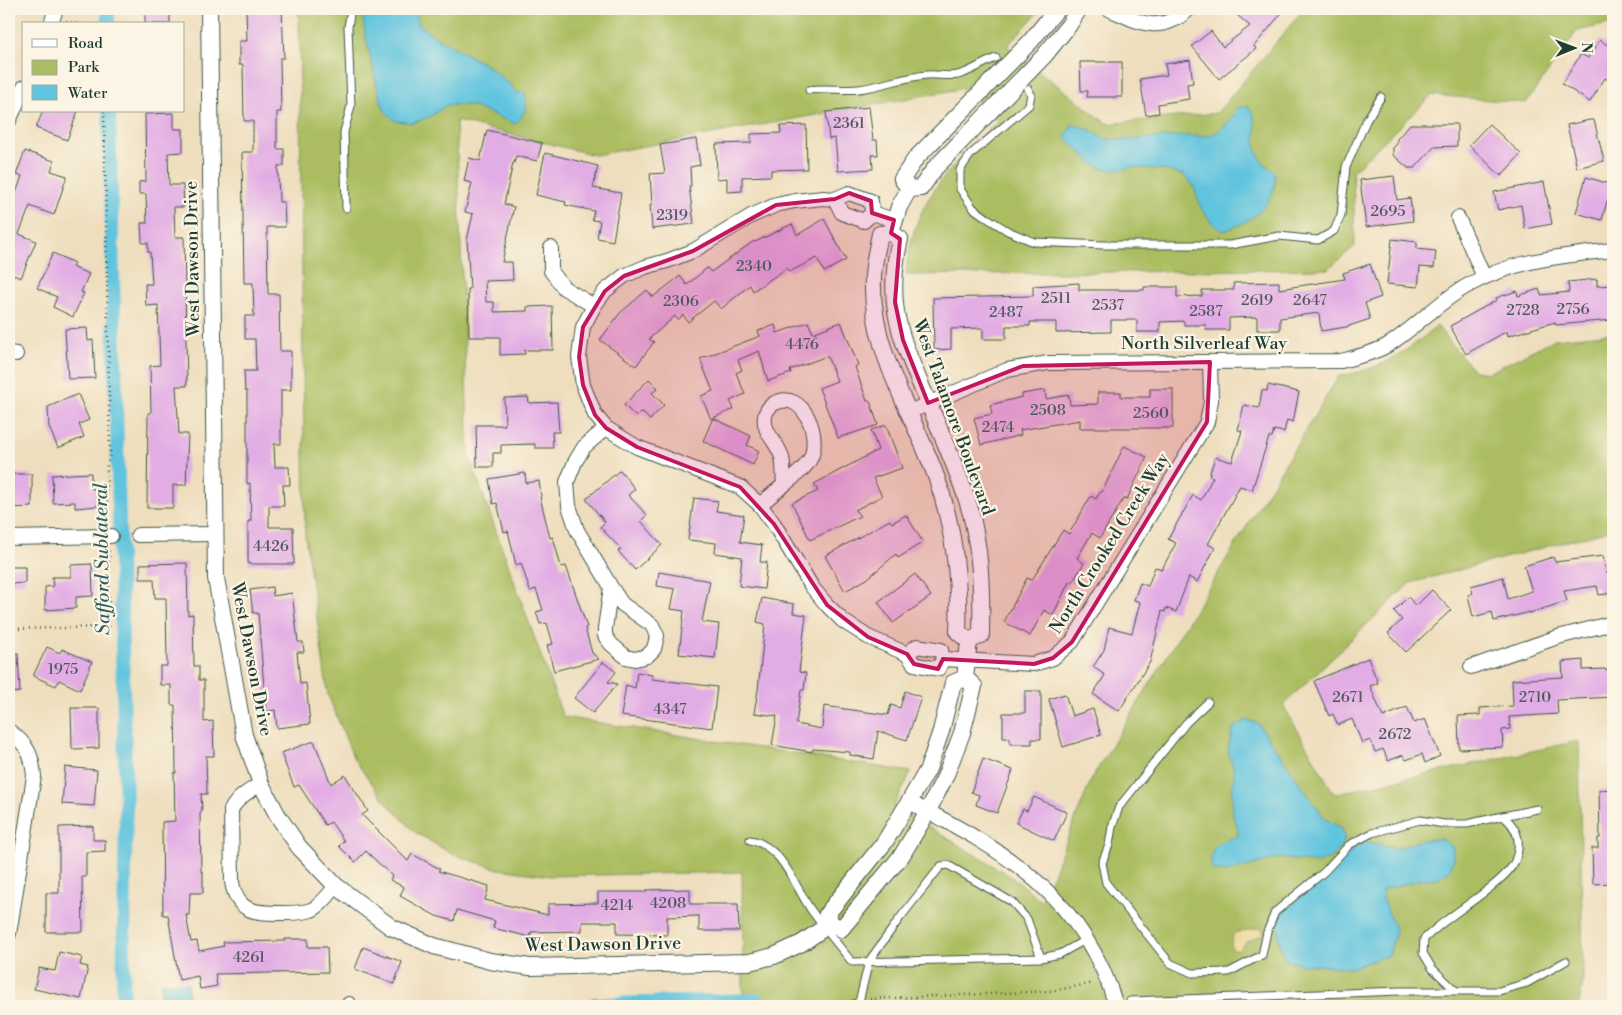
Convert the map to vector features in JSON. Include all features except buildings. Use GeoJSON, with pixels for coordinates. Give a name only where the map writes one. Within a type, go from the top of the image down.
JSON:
{"type":"FeatureCollection","features":[{"type":"Feature","properties":{"kind":"street"},"geometry":{"type":"LineString","coordinates":[[52,22],[56,9]]}},
{"type":"Feature","properties":{"kind":"street","name":"West Dawson Drive"},"geometry":{"type":"LineString","coordinates":[[209,9],[216,578],[244,736],[261,784],[278,816],[299,847],[336,886],[391,927],[434,946],[490,961],[530,967],[749,962]]}},
{"type":"Feature","properties":{"kind":"street"},"geometry":{"type":"LineString","coordinates":[[909,189],[902,179],[916,158],[1030,42],[1057,9]]}},
{"type":"Feature","properties":{"kind":"street"},"geometry":{"type":"LineString","coordinates":[[909,189],[921,188],[935,168],[1044,56],[1069,25],[1079,9]]}},
{"type":"Feature","properties":{"kind":"street"},"geometry":{"type":"LineString","coordinates":[[1109,9],[1132,19],[1159,25],[1171,22],[1189,9]]}},
{"type":"Feature","properties":{"kind":"street"},"geometry":{"type":"LineString","coordinates":[[9,122],[22,92]]}},
{"type":"Feature","properties":{"kind":"street"},"geometry":{"type":"LineString","coordinates":[[909,189],[899,207],[892,226],[880,234],[873,279],[874,304],[878,330],[887,360],[937,478],[946,507],[953,538],[958,580],[958,632],[969,641]]}},
{"type":"Feature","properties":{"kind":"street"},"geometry":{"type":"LineString","coordinates":[[784,484],[783,459],[780,450],[768,434],[765,416],[768,407],[781,400],[789,400],[803,409],[812,428],[814,450],[810,460],[801,472],[760,505],[740,487],[636,447],[606,428],[595,414],[583,385],[579,357],[583,327],[594,306],[605,292],[624,276],[693,251],[752,216],[768,209],[794,201],[822,198],[835,199],[849,193],[871,201],[872,213],[864,221],[842,213],[835,199]]}},
{"type":"Feature","properties":{"kind":"street"},"geometry":{"type":"LineString","coordinates":[[872,213],[892,226]]}},
{"type":"Feature","properties":{"kind":"street"},"geometry":{"type":"LineString","coordinates":[[1458,218],[1484,277]]}},
{"type":"Feature","properties":{"kind":"street","name":"West Talamore Boulevard"},"geometry":{"type":"LineString","coordinates":[[749,962],[774,956],[802,944],[828,925],[841,929],[902,855],[928,812],[945,777],[962,733],[974,686],[965,678],[969,641],[981,635],[981,577],[978,553],[967,502],[902,340],[895,302],[895,277],[900,240],[892,226]]}},
{"type":"Feature","properties":{"kind":"street"},"geometry":{"type":"LineString","coordinates":[[551,248],[551,271],[564,288],[594,306]]}},
{"type":"Feature","properties":{"kind":"street","name":"North Silverleaf Way"},"geometry":{"type":"LineString","coordinates":[[909,412],[1007,370],[1023,366],[1048,363],[1341,361],[1363,356],[1386,346],[1448,298],[1484,277],[1543,258],[1613,250]]}},
{"type":"Feature","properties":{"kind":"street","name":"North Crooked Creek Way"},"geometry":{"type":"LineString","coordinates":[[760,505],[774,524],[812,587],[843,621],[869,638],[907,654],[917,646],[940,650],[943,659],[1034,664],[1054,658],[1072,642],[1207,422],[1211,401],[1210,362]]}},
{"type":"Feature","properties":{"kind":"street"},"geometry":{"type":"LineString","coordinates":[[606,428],[584,447],[575,462],[567,482],[569,506],[577,530],[622,604],[652,624],[657,636],[654,649],[646,656],[634,659],[626,657],[605,636],[611,588]]}},
{"type":"Feature","properties":{"kind":"street"},"geometry":{"type":"LineString","coordinates":[[138,535],[215,534]]}},
{"type":"Feature","properties":{"kind":"street"},"geometry":{"type":"LineString","coordinates":[[9,538],[109,536]]}},
{"type":"Feature","properties":{"kind":"street"},"geometry":{"type":"LineString","coordinates":[[1471,666],[1558,637],[1613,623]]}},
{"type":"Feature","properties":{"kind":"street"},"geometry":{"type":"LineString","coordinates":[[828,925],[827,914],[884,843],[928,769],[941,731],[953,683],[965,678]]}},
{"type":"Feature","properties":{"kind":"street"},"geometry":{"type":"LineString","coordinates":[[9,731],[22,741],[33,763],[34,783],[9,934]]}},
{"type":"Feature","properties":{"kind":"street"},"geometry":{"type":"LineString","coordinates":[[261,784],[244,794],[236,801],[231,810],[232,882],[234,893],[239,902],[249,910],[261,913],[300,913],[312,910],[336,886]]}},
{"type":"Feature","properties":{"kind":"street"},"geometry":{"type":"LineString","coordinates":[[909,802],[1008,858],[1034,877],[1058,900],[1088,938],[1105,973],[1116,1006]]}},
{"type":"Feature","properties":{"kind":"lane"},"geometry":{"type":"LineString","coordinates":[[346,208],[344,132],[351,106],[348,27],[351,9]]}},
{"type":"Feature","properties":{"kind":"lane"},"geometry":{"type":"LineString","coordinates":[[809,90],[858,89],[928,75],[955,75],[977,69],[982,63],[996,58]]}},
{"type":"Feature","properties":{"kind":"lane"},"geometry":{"type":"LineString","coordinates":[[1028,89],[1031,94],[1029,105],[971,154],[960,170],[960,189],[973,208],[1008,231],[1034,242],[1104,245],[1230,245],[1279,236],[1318,240],[1326,236],[1334,231],[1341,215],[1346,167],[1366,121],[1381,98]]}},
{"type":"Feature","properties":{"kind":"lane"},"geometry":{"type":"LineString","coordinates":[[1208,702],[1186,724],[1118,807],[1109,844],[1102,863],[1106,883],[1170,963],[1192,973],[1229,972],[1262,955],[1267,932],[1275,912],[1324,872],[1348,846],[1372,833],[1420,820],[1444,824],[1467,824],[1537,809]]}},
{"type":"Feature","properties":{"kind":"lane"},"geometry":{"type":"LineString","coordinates":[[1455,990],[1432,968],[1423,953],[1424,939],[1502,878],[1515,862],[1519,838],[1512,823],[1503,816]]}},
{"type":"Feature","properties":{"kind":"lane"},"geometry":{"type":"LineString","coordinates":[[750,840],[757,841],[778,858],[812,911],[828,925],[852,962],[1041,958],[1060,954],[1088,938]]}},
{"type":"Feature","properties":{"kind":"lane"},"geometry":{"type":"LineString","coordinates":[[849,1006],[860,1004],[869,961],[941,866],[948,865],[1012,902],[1027,919],[1041,958]]}},
{"type":"Feature","properties":{"kind":"lane"},"geometry":{"type":"LineString","coordinates":[[1130,1001],[1455,990],[1499,991],[1527,983],[1566,961]]}},
{"type":"Feature","properties":{"kind":"path"},"geometry":{"type":"LineString","coordinates":[[66,21],[71,22]]}},
{"type":"Feature","properties":{"kind":"path"},"geometry":{"type":"LineString","coordinates":[[9,628],[109,627],[107,465],[110,455],[104,112]]}},
{"type":"Feature","properties":{"kind":"path"},"geometry":{"type":"LineString","coordinates":[[868,999],[1051,991],[1098,982]]}},
{"type":"Feature","properties":{"kind":"highlighted area"},"geometry":{"type":"Polygon","coordinates":[[[849,193],[871,201],[872,213],[894,220],[891,233],[900,239],[895,302],[903,340],[928,403],[1023,366],[1210,362],[1207,422],[1072,642],[1053,658],[1034,664],[943,659],[938,669],[914,664],[907,654],[868,637],[827,605],[774,524],[740,487],[637,447],[606,428],[595,415],[583,385],[579,357],[583,327],[605,291],[624,276],[693,251],[776,205],[835,199],[849,193]]]}},
{"type":"Feature","properties":{"kind":"green space"},"geometry":{"type":"Polygon","coordinates":[[[299,9],[1041,9],[1007,46],[1107,124],[1217,113],[1304,9],[1613,9],[1613,23],[1577,31],[1526,103],[1432,95],[1353,171],[1355,246],[1328,269],[906,275],[909,249],[915,227],[924,207],[948,172],[998,121],[965,88],[595,155],[456,121],[469,456],[563,717],[911,772],[894,806],[1010,876],[1042,901],[1092,778],[1339,376],[1368,369],[1392,359],[1414,345],[1437,326],[1474,371],[1488,373],[1555,339],[1613,333],[1613,529],[1410,583],[1283,705],[1334,794],[1579,741],[1583,977],[1579,1006],[589,1006],[592,998],[743,997],[742,872],[550,876],[498,869],[452,854],[415,832],[385,801],[354,759],[328,695],[305,536],[299,9]]]}},
{"type":"Feature","properties":{"kind":"sand"},"geometry":{"type":"Polygon","coordinates":[[[1262,928],[1263,934],[1246,942],[1238,951],[1232,949],[1231,943],[1234,933],[1262,928]]]}},
{"type":"Feature","properties":{"kind":"water"},"geometry":{"type":"Polygon","coordinates":[[[362,9],[415,9],[419,24],[431,34],[489,67],[511,85],[516,92],[525,93],[526,107],[521,117],[515,124],[470,105],[447,105],[429,117],[413,123],[395,121],[384,110],[379,94],[365,34],[362,9]]]}},
{"type":"Feature","properties":{"kind":"water"},"geometry":{"type":"Polygon","coordinates":[[[1248,106],[1255,119],[1258,153],[1262,161],[1275,173],[1275,184],[1267,203],[1260,211],[1243,223],[1223,231],[1212,223],[1202,210],[1193,185],[1184,175],[1164,170],[1133,167],[1120,170],[1104,169],[1092,163],[1065,136],[1073,124],[1090,130],[1105,139],[1125,140],[1207,136],[1219,131],[1231,119],[1237,108],[1248,106]]]}},
{"type":"Feature","properties":{"kind":"water"},"geometry":{"type":"Polygon","coordinates":[[[1246,720],[1258,723],[1325,819],[1342,828],[1345,836],[1342,846],[1332,857],[1318,863],[1279,858],[1227,872],[1212,870],[1211,855],[1216,846],[1238,836],[1237,825],[1233,816],[1232,793],[1234,771],[1228,751],[1233,728],[1246,720]]]}},
{"type":"Feature","properties":{"kind":"water"},"geometry":{"type":"Polygon","coordinates":[[[1441,839],[1452,846],[1454,858],[1450,870],[1438,878],[1423,879],[1382,890],[1383,900],[1396,931],[1389,955],[1351,968],[1301,964],[1285,960],[1279,938],[1280,915],[1356,847],[1365,841],[1396,849],[1421,840],[1441,839]]]}},
{"type":"Feature","properties":{"kind":"water"},"geometry":{"type":"Polygon","coordinates":[[[161,983],[188,983],[188,996],[161,996],[161,983]]]}},
{"type":"Feature","properties":{"kind":"waterway","name":"Safford Sublateral"},"geometry":{"type":"LineString","coordinates":[[108,9],[108,22]]}},
{"type":"Feature","properties":{"kind":"waterway","name":"Safford Sublateral"},"geometry":{"type":"LineString","coordinates":[[109,112],[126,806],[123,1006]]}},
{"type":"Feature","properties":{"kind":"waterway"},"geometry":{"type":"LineString","coordinates":[[603,1006],[604,1004],[758,1000]]}}]}
